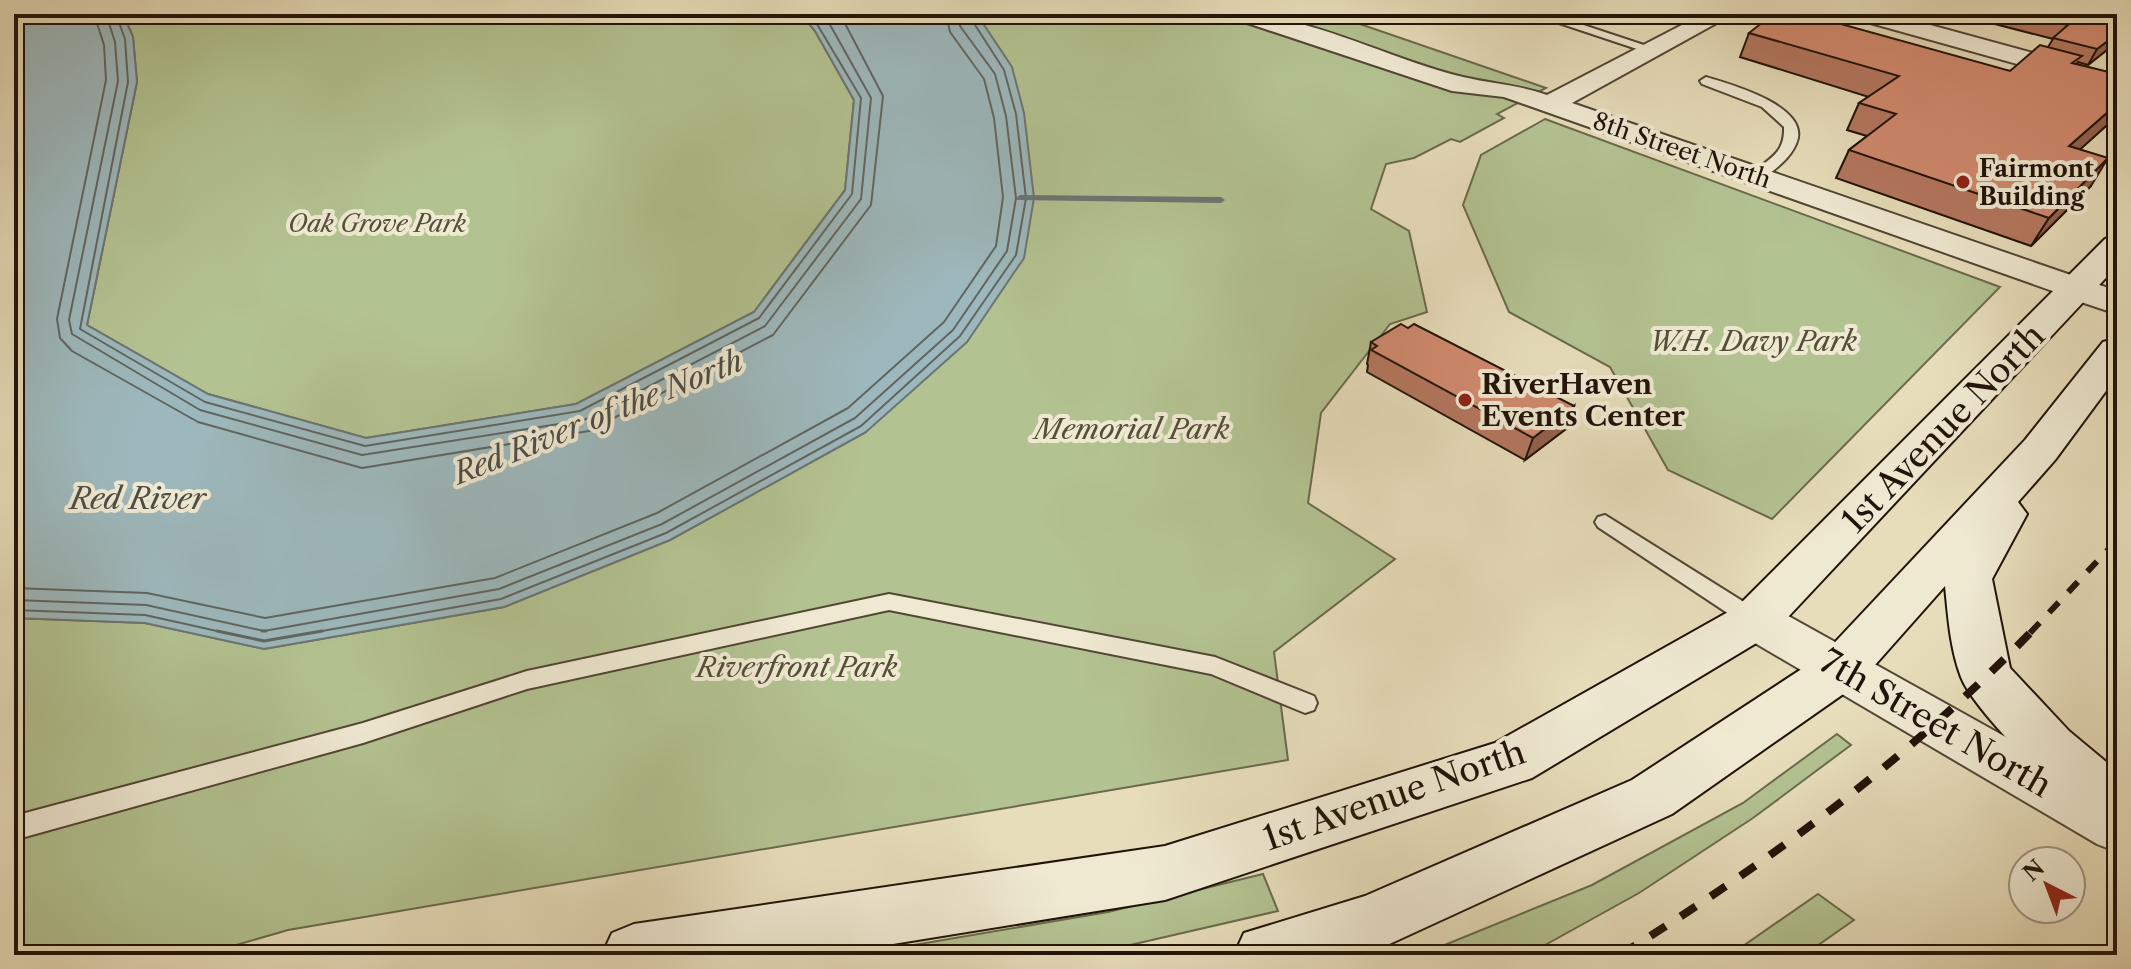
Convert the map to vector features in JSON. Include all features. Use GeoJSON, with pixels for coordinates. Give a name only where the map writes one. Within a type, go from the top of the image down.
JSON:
{"type":"FeatureCollection","features":[{"type":"Feature","properties":{"kind":"main road","name":"1st Avenue North"},"geometry":{"type":"LineString","coordinates":[[634,955],[1165,873],[1512,761],[1755,620],[2098,296],[2117,246]]}},
{"type":"Feature","properties":{"kind":"main road"},"geometry":{"type":"LineString","coordinates":[[1266,955],[1372,923],[1652,797],[1841,669],[2040,450],[2117,350]]}},
{"type":"Feature","properties":{"kind":"main road"},"geometry":{"type":"LineString","coordinates":[[2040,450],[1968,579],[1976,636],[1987,677],[2050,747],[2117,806]]}},
{"type":"Feature","properties":{"kind":"street"},"geometry":{"type":"LineString","coordinates":[[1011,17],[1035,14]]}},
{"type":"Feature","properties":{"kind":"street","name":"8th Street North"},"geometry":{"type":"LineString","coordinates":[[1243,14],[1461,85],[1508,90],[2098,296]]}},
{"type":"Feature","properties":{"kind":"street"},"geometry":{"type":"LineString","coordinates":[[1550,104],[1721,14]]}},
{"type":"Feature","properties":{"kind":"street"},"geometry":{"type":"LineString","coordinates":[[1864,14],[2117,84]]}},
{"type":"Feature","properties":{"kind":"street","name":"7th Street North"},"geometry":{"type":"LineString","coordinates":[[1755,620],[2117,827]]}},
{"type":"Feature","properties":{"kind":"lane"},"geometry":{"type":"LineString","coordinates":[[1538,14],[1653,50]]}},
{"type":"Feature","properties":{"kind":"lane"},"geometry":{"type":"LineString","coordinates":[[1706,81],[1769,104],[1786,118],[1793,136],[1788,154],[1757,176]]}},
{"type":"Feature","properties":{"kind":"lane"},"geometry":{"type":"LineString","coordinates":[[1605,522],[1755,620]]}},
{"type":"Feature","properties":{"kind":"lane"},"geometry":{"type":"LineString","coordinates":[[14,828],[363,733],[527,680],[889,602],[1215,666],[1305,703]]}},
{"type":"Feature","properties":{"kind":"green space","name":"Oak Grove Park"},"geometry":{"type":"Polygon","coordinates":[[[123,14],[801,14],[815,31],[854,100],[845,190],[754,312],[576,404],[366,438],[208,394],[87,325],[137,82],[133,37],[123,14]]]}},
{"type":"Feature","properties":{"kind":"green space"},"geometry":{"type":"Polygon","coordinates":[[[971,14],[1331,14],[1546,88],[1497,114],[1504,118],[1460,142],[1451,139],[1414,158],[1386,164],[1371,209],[1409,231],[1427,312],[1390,324],[1321,413],[1308,503],[1395,559],[1274,652],[1288,760],[288,930],[202,955],[14,955],[14,618],[145,623],[264,649],[504,607],[670,540],[866,432],[982,22],[971,14]]]}},
{"type":"Feature","properties":{"kind":"green space","name":"W.H. Davy Park"},"geometry":{"type":"Polygon","coordinates":[[[1545,119],[2000,287],[1772,519],[1668,470],[1610,367],[1509,312],[1463,205],[1481,155],[1545,119]]]}},
{"type":"Feature","properties":{"kind":"green space"},"geometry":{"type":"Polygon","coordinates":[[[1837,734],[1851,745],[1753,818],[1639,893],[1527,955],[1420,955],[1592,885],[1743,803],[1837,734]]]}},
{"type":"Feature","properties":{"kind":"green space"},"geometry":{"type":"Polygon","coordinates":[[[1263,874],[1278,911],[1087,955],[855,955],[1108,912],[1263,874]]]}},
{"type":"Feature","properties":{"kind":"green space"},"geometry":{"type":"Polygon","coordinates":[[[1818,894],[1854,920],[1804,955],[1730,955],[1818,894]]]}},
{"type":"Feature","properties":{"kind":"water","name":"Red River"},"geometry":{"type":"Polygon","coordinates":[[[14,14],[123,14],[133,37],[137,82],[87,325],[208,394],[366,438],[576,404],[754,312],[845,190],[854,100],[815,31],[801,14],[971,14],[982,22],[1012,67],[1024,113],[1034,198],[1024,258],[967,342],[866,432],[670,540],[504,607],[264,649],[145,623],[14,618],[14,14]]]}},
{"type":"Feature","properties":{"kind":"building"},"geometry":{"type":"Polygon","coordinates":[[[1773,14],[1805,14],[2010,71],[2040,45],[2082,56],[2072,63],[2117,74],[2117,104],[2069,146],[2108,158],[2049,218],[1849,150],[1896,114],[1859,103],[1899,76],[1749,33],[1773,14]]]}},
{"type":"Feature","properties":{"kind":"building"},"geometry":{"type":"Polygon","coordinates":[[[2023,14],[2117,14],[2117,34],[2097,49],[2053,38],[2068,25],[2023,14]]]}},
{"type":"Feature","properties":{"kind":"building"},"geometry":{"type":"Polygon","coordinates":[[[1401,324],[1408,328],[1414,324],[1574,406],[1533,438],[1371,350],[1377,346],[1371,342],[1401,324]]]}},
{"type":"Feature","properties":{"kind":"waterway"},"geometry":{"type":"LineString","coordinates":[[1020,198],[1221,200]]}},
{"type":"Feature","properties":{"kind":"railway"},"geometry":{"type":"LineString","coordinates":[[2030,633],[2117,540]]}},
{"type":"Feature","properties":{"kind":"railway"},"geometry":{"type":"LineString","coordinates":[[1620,955],[1730,883],[1836,806],[1937,722],[2030,633]]}},
{"type":"Feature","properties":{"kind":"place","name":"Fairmont Building"},"geometry":{"type":"Point","coordinates":[1963,182]}},
{"type":"Feature","properties":{"kind":"place","name":"RiverHaven Events Center"},"geometry":{"type":"Point","coordinates":[1465,400]}},
{"type":"Feature","properties":{"kind":"water label","name":"Red River of the North"},"geometry":{"type":"Point","coordinates":[598,417]}},
{"type":"Feature","properties":{"kind":"park label","name":"Memorial Park"},"geometry":{"type":"Point","coordinates":[1132,429]}},
{"type":"Feature","properties":{"kind":"park label","name":"Riverfront Park"},"geometry":{"type":"Point","coordinates":[797,667]}}]}
